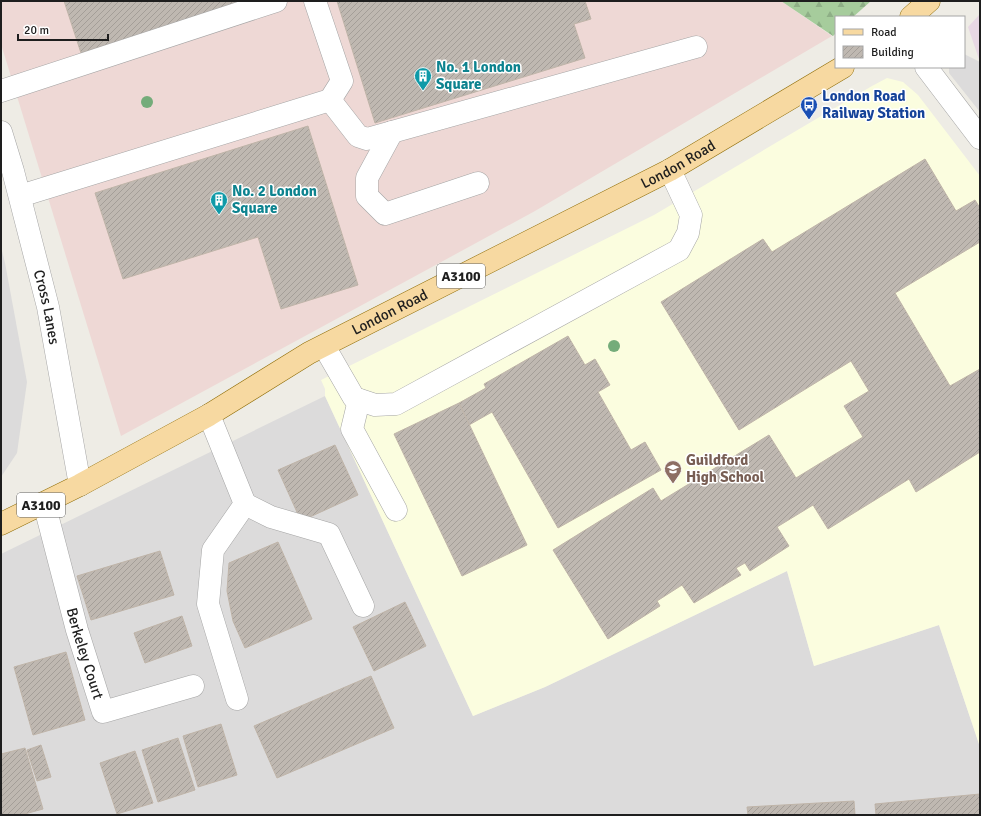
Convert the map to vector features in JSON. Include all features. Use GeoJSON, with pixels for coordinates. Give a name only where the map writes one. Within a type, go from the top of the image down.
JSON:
{"type":"FeatureCollection","features":[{"type":"Feature","properties":{"kind":"main road"},"geometry":{"type":"LineString","coordinates":[[912,16],[929,1]]}},
{"type":"Feature","properties":{"kind":"main road","name":"London Road"},"geometry":{"type":"LineString","coordinates":[[1,524],[80,485],[210,415],[310,353],[670,170],[841,68]]}},
{"type":"Feature","properties":{"kind":"street"},"geometry":{"type":"LineString","coordinates":[[1,91],[276,1]]}},
{"type":"Feature","properties":{"kind":"street"},"geometry":{"type":"LineString","coordinates":[[20,196],[330,100],[342,81],[315,1]]}},
{"type":"Feature","properties":{"kind":"street"},"geometry":{"type":"LineString","coordinates":[[330,100],[358,136],[367,139],[696,47]]}},
{"type":"Feature","properties":{"kind":"street"},"geometry":{"type":"LineString","coordinates":[[927,68],[980,138]]}},
{"type":"Feature","properties":{"kind":"street","name":"Cross Lanes"},"geometry":{"type":"LineString","coordinates":[[1,132],[7,172],[20,196],[48,307],[80,485]]}},
{"type":"Feature","properties":{"kind":"street"},"geometry":{"type":"LineString","coordinates":[[392,132],[367,178],[367,196],[385,214],[478,183]]}},
{"type":"Feature","properties":{"kind":"street"},"geometry":{"type":"LineString","coordinates":[[324,346],[354,398],[375,405],[396,404],[679,250],[688,233],[691,215],[670,170]]}},
{"type":"Feature","properties":{"kind":"street"},"geometry":{"type":"LineString","coordinates":[[359,400],[352,429],[396,510]]}},
{"type":"Feature","properties":{"kind":"street"},"geometry":{"type":"LineString","coordinates":[[210,415],[245,504],[270,517],[329,534],[363,606]]}},
{"type":"Feature","properties":{"kind":"street","name":"Berkeley Court"},"geometry":{"type":"LineString","coordinates":[[44,503],[78,630],[103,712],[193,686]]}},
{"type":"Feature","properties":{"kind":"street"},"geometry":{"type":"LineString","coordinates":[[237,699],[208,604],[213,550],[245,504]]}},
{"type":"Feature","properties":{"kind":"shaded area"},"geometry":{"type":"Polygon","coordinates":[[[1,1],[781,1],[832,36],[535,211],[121,436],[1,44],[1,1]]]}},
{"type":"Feature","properties":{"kind":"shaded area"},"geometry":{"type":"Polygon","coordinates":[[[980,14],[980,62],[968,27],[980,14]]]}},
{"type":"Feature","properties":{"kind":"shaded area"},"geometry":{"type":"Polygon","coordinates":[[[965,54],[980,62],[980,112],[949,73],[949,68],[965,68],[965,54]]]}},
{"type":"Feature","properties":{"kind":"shaded area","name":"Guildford High School"},"geometry":{"type":"Polygon","coordinates":[[[887,78],[903,82],[918,95],[980,176],[980,747],[939,625],[814,666],[787,571],[545,687],[473,716],[325,396],[325,389],[321,380],[654,215],[887,78]]]}},
{"type":"Feature","properties":{"kind":"shaded area"},"geometry":{"type":"Polygon","coordinates":[[[1,247],[27,382],[17,453],[1,477],[1,247]]]}},
{"type":"Feature","properties":{"kind":"shaded area"},"geometry":{"type":"Polygon","coordinates":[[[325,396],[473,716],[545,687],[787,571],[814,666],[939,625],[980,747],[980,815],[1,815],[1,554],[325,396]]]}},
{"type":"Feature","properties":{"kind":"green space"},"geometry":{"type":"Polygon","coordinates":[[[781,1],[871,1],[854,16],[835,16],[835,34],[833,36],[781,1]]]}},
{"type":"Feature","properties":{"kind":"building"},"geometry":{"type":"Polygon","coordinates":[[[64,1],[245,1],[81,53],[64,1]]]}},
{"type":"Feature","properties":{"kind":"building","name":"No. 1 London Square"},"geometry":{"type":"Polygon","coordinates":[[[337,1],[585,1],[591,19],[574,24],[585,58],[375,123],[337,1]]]}},
{"type":"Feature","properties":{"kind":"building","name":"No. 2 London Square"},"geometry":{"type":"Polygon","coordinates":[[[308,126],[358,285],[281,309],[258,237],[123,279],[95,193],[308,126]]]}},
{"type":"Feature","properties":{"kind":"building"},"geometry":{"type":"Polygon","coordinates":[[[925,159],[956,211],[975,200],[980,208],[980,242],[895,293],[950,386],[980,369],[980,452],[916,492],[909,479],[828,529],[813,505],[777,527],[789,546],[750,571],[745,563],[736,568],[741,575],[694,603],[682,585],[657,601],[660,606],[608,639],[553,550],[653,488],[661,501],[769,435],[796,478],[863,437],[844,406],[869,391],[851,361],[739,430],[661,302],[763,239],[772,252],[925,159]]]}},
{"type":"Feature","properties":{"kind":"building"},"geometry":{"type":"Polygon","coordinates":[[[568,336],[585,365],[595,359],[610,385],[598,392],[631,450],[645,442],[661,470],[558,528],[492,412],[469,425],[459,403],[486,388],[484,384],[568,336]]]}},
{"type":"Feature","properties":{"kind":"building"},"geometry":{"type":"Polygon","coordinates":[[[459,403],[527,545],[462,576],[394,434],[459,403]]]}},
{"type":"Feature","properties":{"kind":"building"},"geometry":{"type":"Polygon","coordinates":[[[335,445],[358,495],[301,521],[278,470],[335,445]]]}},
{"type":"Feature","properties":{"kind":"building"},"geometry":{"type":"Polygon","coordinates":[[[278,542],[312,619],[245,648],[233,621],[227,591],[229,563],[278,542]]]}},
{"type":"Feature","properties":{"kind":"building"},"geometry":{"type":"Polygon","coordinates":[[[160,551],[174,595],[91,620],[77,576],[160,551]]]}},
{"type":"Feature","properties":{"kind":"building"},"geometry":{"type":"Polygon","coordinates":[[[405,602],[426,646],[374,671],[353,627],[405,602]]]}},
{"type":"Feature","properties":{"kind":"building"},"geometry":{"type":"Polygon","coordinates":[[[182,616],[192,646],[145,663],[134,633],[182,616]]]}},
{"type":"Feature","properties":{"kind":"building"},"geometry":{"type":"Polygon","coordinates":[[[66,652],[85,720],[33,735],[14,667],[66,652]]]}},
{"type":"Feature","properties":{"kind":"building"},"geometry":{"type":"Polygon","coordinates":[[[371,676],[394,728],[277,778],[254,726],[371,676]]]}},
{"type":"Feature","properties":{"kind":"building"},"geometry":{"type":"Polygon","coordinates":[[[221,724],[237,775],[198,787],[183,736],[221,724]]]}},
{"type":"Feature","properties":{"kind":"building"},"geometry":{"type":"Polygon","coordinates":[[[178,738],[195,790],[158,802],[142,750],[178,738]]]}},
{"type":"Feature","properties":{"kind":"building"},"geometry":{"type":"Polygon","coordinates":[[[41,745],[51,777],[37,781],[27,750],[41,745]]]}},
{"type":"Feature","properties":{"kind":"building"},"geometry":{"type":"Polygon","coordinates":[[[25,748],[43,809],[21,815],[1,815],[1,754],[25,748]]]}},
{"type":"Feature","properties":{"kind":"building"},"geometry":{"type":"Polygon","coordinates":[[[135,751],[153,803],[117,814],[100,763],[135,751]]]}},
{"type":"Feature","properties":{"kind":"building"},"geometry":{"type":"Polygon","coordinates":[[[980,794],[980,815],[876,815],[875,804],[980,794]]]}},
{"type":"Feature","properties":{"kind":"building"},"geometry":{"type":"Polygon","coordinates":[[[854,801],[855,815],[748,815],[747,807],[854,801]]]}},
{"type":"Feature","properties":{"kind":"place","name":"No. 1 London Square"},"geometry":{"type":"Point","coordinates":[423,91]}},
{"type":"Feature","properties":{"kind":"place","name":"London Road Railway Station"},"geometry":{"type":"Point","coordinates":[809,120]}},
{"type":"Feature","properties":{"kind":"place","name":"No. 2 London Square"},"geometry":{"type":"Point","coordinates":[219,215]}},
{"type":"Feature","properties":{"kind":"place","name":"Guildford High School"},"geometry":{"type":"Point","coordinates":[673,484]}}]}
